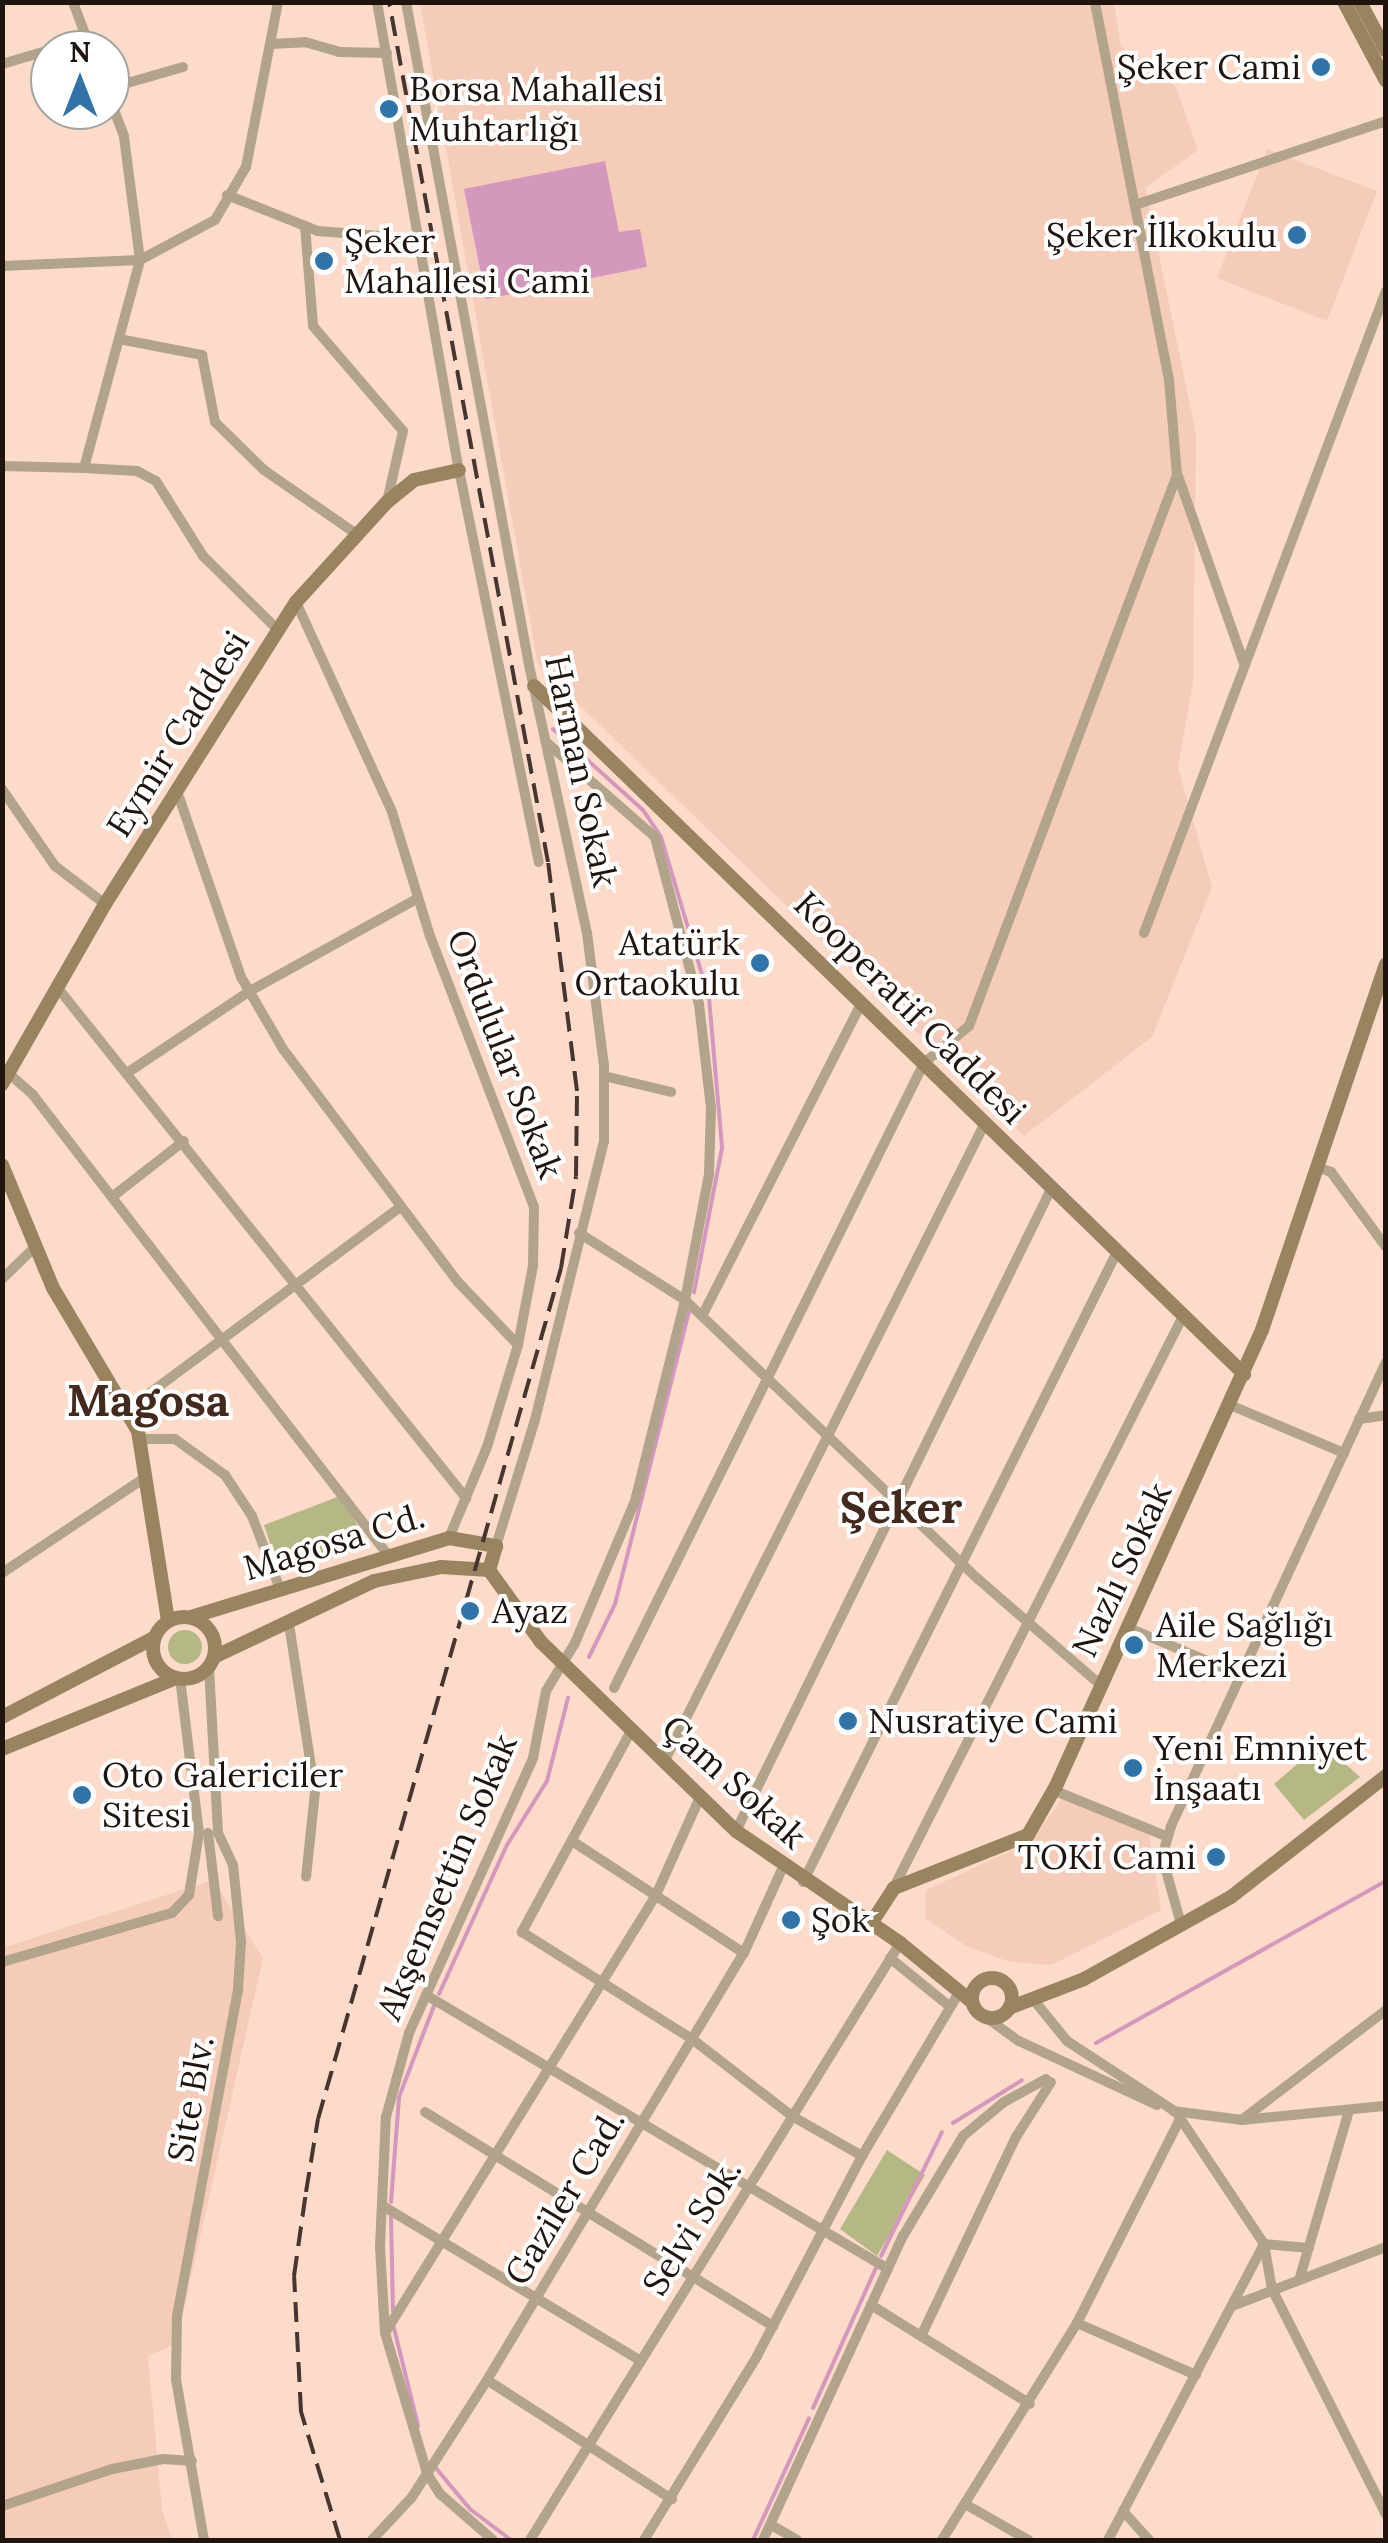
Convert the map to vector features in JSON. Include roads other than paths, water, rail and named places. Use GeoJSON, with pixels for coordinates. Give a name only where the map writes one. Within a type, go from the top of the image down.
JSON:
{"type":"FeatureCollection","features":[{"type":"Feature","properties":{"kind":"street"},"geometry":{"type":"LineString","coordinates":[[73,2],[84,30]]}},
{"type":"Feature","properties":{"kind":"street"},"geometry":{"type":"LineString","coordinates":[[2,266],[140,260],[215,220],[246,167],[278,2]]}},
{"type":"Feature","properties":{"kind":"street"},"geometry":{"type":"LineString","coordinates":[[377,2],[459,470],[539,862]]}},
{"type":"Feature","properties":{"kind":"street","name":"Harman Sokak"},"geometry":{"type":"LineString","coordinates":[[406,2],[534,686],[587,933],[604,1076],[604,1141],[535,1420],[496,1546]]}},
{"type":"Feature","properties":{"kind":"street"},"geometry":{"type":"LineString","coordinates":[[1095,2],[1169,380],[1178,475],[1245,666]]}},
{"type":"Feature","properties":{"kind":"street"},"geometry":{"type":"LineString","coordinates":[[1344,2],[1386,82]]}},
{"type":"Feature","properties":{"kind":"street"},"geometry":{"type":"LineString","coordinates":[[1360,2],[1386,51]]}},
{"type":"Feature","properties":{"kind":"street"},"geometry":{"type":"LineString","coordinates":[[270,44],[386,53]]}},
{"type":"Feature","properties":{"kind":"street"},"geometry":{"type":"LineString","coordinates":[[2,64],[30,58]]}},
{"type":"Feature","properties":{"kind":"street"},"geometry":{"type":"LineString","coordinates":[[130,82],[182,67]]}},
{"type":"Feature","properties":{"kind":"street"},"geometry":{"type":"LineString","coordinates":[[1135,205],[1386,121]]}},
{"type":"Feature","properties":{"kind":"street"},"geometry":{"type":"LineString","coordinates":[[84,468],[140,260],[122,130]]}},
{"type":"Feature","properties":{"kind":"street"},"geometry":{"type":"LineString","coordinates":[[227,195],[306,226],[416,239]]}},
{"type":"Feature","properties":{"kind":"street"},"geometry":{"type":"LineString","coordinates":[[306,226],[313,326],[402,431],[387,502]]}},
{"type":"Feature","properties":{"kind":"street"},"geometry":{"type":"LineString","coordinates":[[1144,933],[1386,290]]}},
{"type":"Feature","properties":{"kind":"street"},"geometry":{"type":"LineString","coordinates":[[118,340],[202,354],[215,422],[264,470],[358,535]]}},
{"type":"Feature","properties":{"kind":"street"},"geometry":{"type":"LineString","coordinates":[[2,466],[137,471],[156,482],[203,556],[279,631]]}},
{"type":"Feature","properties":{"kind":"street","name":"Eymir Caddesi"},"geometry":{"type":"LineString","coordinates":[[5,1078],[104,904],[178,794],[296,602],[387,502],[414,480],[459,470]]}},
{"type":"Feature","properties":{"kind":"street"},"geometry":{"type":"LineString","coordinates":[[614,1688],[924,1062],[969,1026],[1178,475]]}},
{"type":"Feature","properties":{"kind":"street","name":"Ordulular Sokak"},"geometry":{"type":"LineString","coordinates":[[296,602],[392,812],[417,899],[534,1207],[533,1266],[518,1345],[449,1538]]}},
{"type":"Feature","properties":{"kind":"street","name":"Kooperatif Caddesi"},"geometry":{"type":"LineString","coordinates":[[534,686],[1244,1374]]}},
{"type":"Feature","properties":{"kind":"street","name":"Akşemsettin Sokak"},"geometry":{"type":"LineString","coordinates":[[494,2540],[426,2473],[385,2333],[382,2206],[386,2117],[426,1994],[533,1758],[546,1691],[563,1663],[634,1501],[684,1300],[708,1174],[711,1108],[699,1004],[655,837],[546,742]]}},
{"type":"Feature","properties":{"kind":"street"},"geometry":{"type":"LineString","coordinates":[[2,789],[54,866],[104,904]]}},
{"type":"Feature","properties":{"kind":"street"},"geometry":{"type":"LineString","coordinates":[[178,794],[250,991],[284,1049],[400,1207],[518,1345]]}},
{"type":"Feature","properties":{"kind":"street"},"geometry":{"type":"LineString","coordinates":[[128,1074],[250,991],[417,899]]}},
{"type":"Feature","properties":{"kind":"street","name":"Nazlı Sokak"},"geometry":{"type":"LineString","coordinates":[[894,1888],[1028,1835],[1053,1790],[1244,1374],[1319,1168],[1386,964]]}},
{"type":"Feature","properties":{"kind":"street"},"geometry":{"type":"LineString","coordinates":[[57,988],[300,1282],[466,1498]]}},
{"type":"Feature","properties":{"kind":"street"},"geometry":{"type":"LineString","coordinates":[[702,1316],[862,1002]]}},
{"type":"Feature","properties":{"kind":"street"},"geometry":{"type":"LineString","coordinates":[[604,1076],[671,1092]]}},
{"type":"Feature","properties":{"kind":"street"},"geometry":{"type":"LineString","coordinates":[[5,1078],[32,1094],[388,1555]]}},
{"type":"Feature","properties":{"kind":"street"},"geometry":{"type":"LineString","coordinates":[[664,1762],[985,1124]]}},
{"type":"Feature","properties":{"kind":"street"},"geometry":{"type":"LineString","coordinates":[[112,1197],[184,1142]]}},
{"type":"Feature","properties":{"kind":"street"},"geometry":{"type":"LineString","coordinates":[[2,1165],[35,1248],[140,1439],[168,1622]]}},
{"type":"Feature","properties":{"kind":"street"},"geometry":{"type":"LineString","coordinates":[[1319,1168],[1331,1172],[1386,1248]]}},
{"type":"Feature","properties":{"kind":"street"},"geometry":{"type":"LineString","coordinates":[[736,1831],[807,1696],[895,1500],[1051,1189]]}},
{"type":"Feature","properties":{"kind":"street"},"geometry":{"type":"LineString","coordinates":[[127,1410],[400,1207]]}},
{"type":"Feature","properties":{"kind":"street"},"geometry":{"type":"LineString","coordinates":[[579,1233],[684,1300],[961,1563],[1102,1686]]}},
{"type":"Feature","properties":{"kind":"street"},"geometry":{"type":"LineString","coordinates":[[2,1278],[35,1248]]}},
{"type":"Feature","properties":{"kind":"street"},"geometry":{"type":"LineString","coordinates":[[802,1882],[1116,1254]]}},
{"type":"Feature","properties":{"kind":"street"},"geometry":{"type":"LineString","coordinates":[[870,1925],[894,1888],[1182,1318]]}},
{"type":"Feature","properties":{"kind":"street"},"geometry":{"type":"LineString","coordinates":[[1181,1924],[1162,1856],[1168,1836],[1386,1362]]}},
{"type":"Feature","properties":{"kind":"street"},"geometry":{"type":"LineString","coordinates":[[1230,1405],[1344,1452]]}},
{"type":"Feature","properties":{"kind":"street"},"geometry":{"type":"LineString","coordinates":[[1359,1419],[1386,1415]]}},
{"type":"Feature","properties":{"kind":"street"},"geometry":{"type":"LineString","coordinates":[[140,1439],[174,1439],[225,1475],[252,1516],[280,1589]]}},
{"type":"Feature","properties":{"kind":"street"},"geometry":{"type":"LineString","coordinates":[[2,1572],[66,1536],[147,1476]]}},
{"type":"Feature","properties":{"kind":"street","name":"Magosa Cd."},"geometry":{"type":"LineString","coordinates":[[191,1618],[449,1538],[496,1546]]}},
{"type":"Feature","properties":{"kind":"street"},"geometry":{"type":"LineString","coordinates":[[489,1570],[496,1546]]}},
{"type":"Feature","properties":{"kind":"street","name":"Magosa Cd."},"geometry":{"type":"LineString","coordinates":[[211,1662],[410,1571],[489,1570]]}},
{"type":"Feature","properties":{"kind":"street","name":"Çam Sokak"},"geometry":{"type":"LineString","coordinates":[[489,1570],[563,1663],[736,1831],[802,1882],[900,1943],[972,2002]]}},
{"type":"Feature","properties":{"kind":"street"},"geometry":{"type":"LineString","coordinates":[[2,1717],[154,1638],[168,1622],[191,1618],[213,1636],[211,1662],[2,1749]]}},
{"type":"Feature","properties":{"kind":"street"},"geometry":{"type":"LineString","coordinates":[[288,1624],[315,1792],[306,1877]]}},
{"type":"Feature","properties":{"kind":"street"},"geometry":{"type":"LineString","coordinates":[[1128,1628],[1243,1676]]}},
{"type":"Feature","properties":{"kind":"street"},"geometry":{"type":"LineString","coordinates":[[154,1638],[157,1664],[178,1678]]}},
{"type":"Feature","properties":{"kind":"street","name":"Site Blv."},"geometry":{"type":"LineString","coordinates":[[208,1833],[211,1662]]}},
{"type":"Feature","properties":{"kind":"street","name":"Site Blv."},"geometry":{"type":"LineString","coordinates":[[178,1678],[208,1833],[234,1865],[241,1942],[238,1990],[177,2316],[176,2378],[204,2540]]}},
{"type":"Feature","properties":{"kind":"street"},"geometry":{"type":"LineString","coordinates":[[631,1730],[522,1932],[692,2039],[792,2116],[862,2156]]}},
{"type":"Feature","properties":{"kind":"street"},"geometry":{"type":"LineString","coordinates":[[988,2018],[1084,1979],[1231,1897],[1386,1776]]}},
{"type":"Feature","properties":{"kind":"street"},"geometry":{"type":"LineString","coordinates":[[1053,1790],[1168,1836]]}},
{"type":"Feature","properties":{"kind":"street"},"geometry":{"type":"LineString","coordinates":[[385,2333],[445,2242],[656,1896],[700,1797]]}},
{"type":"Feature","properties":{"kind":"street"},"geometry":{"type":"LineString","coordinates":[[208,1833],[218,1916]]}},
{"type":"Feature","properties":{"kind":"street"},"geometry":{"type":"LineString","coordinates":[[2,1962],[172,1913],[197,1873],[208,1833]]}},
{"type":"Feature","properties":{"kind":"street"},"geometry":{"type":"LineString","coordinates":[[572,1841],[744,1953]]}},
{"type":"Feature","properties":{"kind":"street","name":"Gaziler Cad."},"geometry":{"type":"LineString","coordinates":[[372,2540],[426,2473],[487,2380],[744,1953],[783,1867]]}},
{"type":"Feature","properties":{"kind":"street","name":"Selvi Sok."},"geometry":{"type":"LineString","coordinates":[[530,2540],[900,1943]]}},
{"type":"Feature","properties":{"kind":"street"},"geometry":{"type":"LineString","coordinates":[[890,1958],[949,2006]]}},
{"type":"Feature","properties":{"kind":"street"},"geometry":{"type":"LineString","coordinates":[[1009,2008],[1009,1988],[992,1978],[975,1986],[972,2002],[988,2018],[1076,2070],[1178,2116],[1242,2120],[1386,2106]]}},
{"type":"Feature","properties":{"kind":"street"},"geometry":{"type":"LineString","coordinates":[[644,2540],[672,2499],[826,2234],[862,2156],[960,1991]]}},
{"type":"Feature","properties":{"kind":"street"},"geometry":{"type":"LineString","coordinates":[[426,1994],[550,2065],[640,2126],[888,2269]]}},
{"type":"Feature","properties":{"kind":"street"},"geometry":{"type":"LineString","coordinates":[[1033,1999],[1067,2041],[1178,2116],[1264,2244],[1272,2289],[1386,2515]]}},
{"type":"Feature","properties":{"kind":"street"},"geometry":{"type":"LineString","coordinates":[[1242,2120],[1386,2010]]}},
{"type":"Feature","properties":{"kind":"street"},"geometry":{"type":"LineString","coordinates":[[763,2540],[773,2526],[888,2269],[963,2136],[1004,2102],[1048,2081],[1016,2138],[922,2334]]}},
{"type":"Feature","properties":{"kind":"street"},"geometry":{"type":"LineString","coordinates":[[1300,2278],[1349,2111]]}},
{"type":"Feature","properties":{"kind":"street"},"geometry":{"type":"LineString","coordinates":[[425,2112],[773,2326]]}},
{"type":"Feature","properties":{"kind":"street"},"geometry":{"type":"LineString","coordinates":[[942,2540],[1077,2323],[1178,2116]]}},
{"type":"Feature","properties":{"kind":"street"},"geometry":{"type":"LineString","coordinates":[[382,2206],[641,2361]]}},
{"type":"Feature","properties":{"kind":"street"},"geometry":{"type":"LineString","coordinates":[[1264,2244],[1309,2248]]}},
{"type":"Feature","properties":{"kind":"street"},"geometry":{"type":"LineString","coordinates":[[1108,2540],[1264,2244]]}},
{"type":"Feature","properties":{"kind":"street"},"geometry":{"type":"LineString","coordinates":[[1232,2306],[1386,2247]]}},
{"type":"Feature","properties":{"kind":"street"},"geometry":{"type":"LineString","coordinates":[[871,2305],[1030,2404]]}},
{"type":"Feature","properties":{"kind":"street"},"geometry":{"type":"LineString","coordinates":[[1077,2323],[1196,2375]]}},
{"type":"Feature","properties":{"kind":"street"},"geometry":{"type":"LineString","coordinates":[[487,2380],[672,2499]]}},
{"type":"Feature","properties":{"kind":"street"},"geometry":{"type":"LineString","coordinates":[[2,2506],[112,2469],[163,2459],[192,2461]]}},
{"type":"Feature","properties":{"kind":"street"},"geometry":{"type":"LineString","coordinates":[[965,2504],[1028,2540]]}},
{"type":"Feature","properties":{"kind":"street"},"geometry":{"type":"LineString","coordinates":[[1124,2512],[1149,2540]]}},
{"type":"Feature","properties":{"kind":"street"},"geometry":{"type":"LineString","coordinates":[[773,2526],[797,2540]]}},
{"type":"Feature","properties":{"kind":"waterway"},"geometry":{"type":"LineString","coordinates":[[553,729],[643,810],[661,837],[709,998],[722,1148],[694,1292]]}},
{"type":"Feature","properties":{"kind":"waterway"},"geometry":{"type":"LineString","coordinates":[[589,1657],[615,1604],[689,1312]]}},
{"type":"Feature","properties":{"kind":"waterway"},"geometry":{"type":"LineString","coordinates":[[439,1994],[507,1845],[547,1781],[568,1698]]}},
{"type":"Feature","properties":{"kind":"waterway"},"geometry":{"type":"LineString","coordinates":[[1096,2043],[1386,1881]]}},
{"type":"Feature","properties":{"kind":"waterway"},"geometry":{"type":"LineString","coordinates":[[391,2202],[399,2097],[434,2006]]}},
{"type":"Feature","properties":{"kind":"waterway"},"geometry":{"type":"LineString","coordinates":[[953,2123],[1022,2080]]}},
{"type":"Feature","properties":{"kind":"waterway"},"geometry":{"type":"LineString","coordinates":[[881,2256],[942,2132]]}},
{"type":"Feature","properties":{"kind":"waterway"},"geometry":{"type":"LineString","coordinates":[[391,2216],[393,2311]]}},
{"type":"Feature","properties":{"kind":"waterway"},"geometry":{"type":"LineString","coordinates":[[813,2408],[876,2268]]}},
{"type":"Feature","properties":{"kind":"waterway"},"geometry":{"type":"LineString","coordinates":[[394,2328],[418,2426]]}},
{"type":"Feature","properties":{"kind":"waterway"},"geometry":{"type":"LineString","coordinates":[[753,2540],[809,2418]]}},
{"type":"Feature","properties":{"kind":"waterway"},"geometry":{"type":"LineString","coordinates":[[435,2467],[470,2509],[511,2540]]}},
{"type":"Feature","properties":{"kind":"railway"},"geometry":{"type":"LineString","coordinates":[[340,2540],[301,2412],[294,2276],[318,2119],[561,1268],[576,1176],[577,1091],[548,862],[389,2]]}},
{"type":"Feature","properties":{"kind":"place","name":"Şeker Cami"},"geometry":{"type":"Point","coordinates":[1321,67]}},
{"type":"Feature","properties":{"kind":"place","name":"Borsa Mahallesi Muhtarlığı"},"geometry":{"type":"Point","coordinates":[389,109]}},
{"type":"Feature","properties":{"kind":"place","name":"Şeker İlkokulu"},"geometry":{"type":"Point","coordinates":[1297,235]}},
{"type":"Feature","properties":{"kind":"place","name":"Şeker Mahallesi Cami"},"geometry":{"type":"Point","coordinates":[324,261]}},
{"type":"Feature","properties":{"kind":"place","name":"Atatürk Ortaokulu"},"geometry":{"type":"Point","coordinates":[760,963]}},
{"type":"Feature","properties":{"kind":"place","name":"Ayaz"},"geometry":{"type":"Point","coordinates":[470,1611]}},
{"type":"Feature","properties":{"kind":"place","name":"Aile Sağlığı Merkezi"},"geometry":{"type":"Point","coordinates":[1134,1645]}},
{"type":"Feature","properties":{"kind":"place","name":"Nusratiye Cami"},"geometry":{"type":"Point","coordinates":[848,1721]}},
{"type":"Feature","properties":{"kind":"place","name":"Yeni Emniyet İnşaatı"},"geometry":{"type":"Point","coordinates":[1133,1768]}},
{"type":"Feature","properties":{"kind":"place","name":"Oto Galericiler Sitesi"},"geometry":{"type":"Point","coordinates":[82,1795]}},
{"type":"Feature","properties":{"kind":"place","name":"TOKİ Cami"},"geometry":{"type":"Point","coordinates":[1216,1857]}},
{"type":"Feature","properties":{"kind":"place","name":"Şok"},"geometry":{"type":"Point","coordinates":[791,1920]}},
{"type":"Feature","properties":{"kind":"district","name":"Magosa"},"geometry":{"type":"Point","coordinates":[148,1400]}},
{"type":"Feature","properties":{"kind":"district","name":"Şeker"},"geometry":{"type":"Point","coordinates":[901,1507]}}]}
